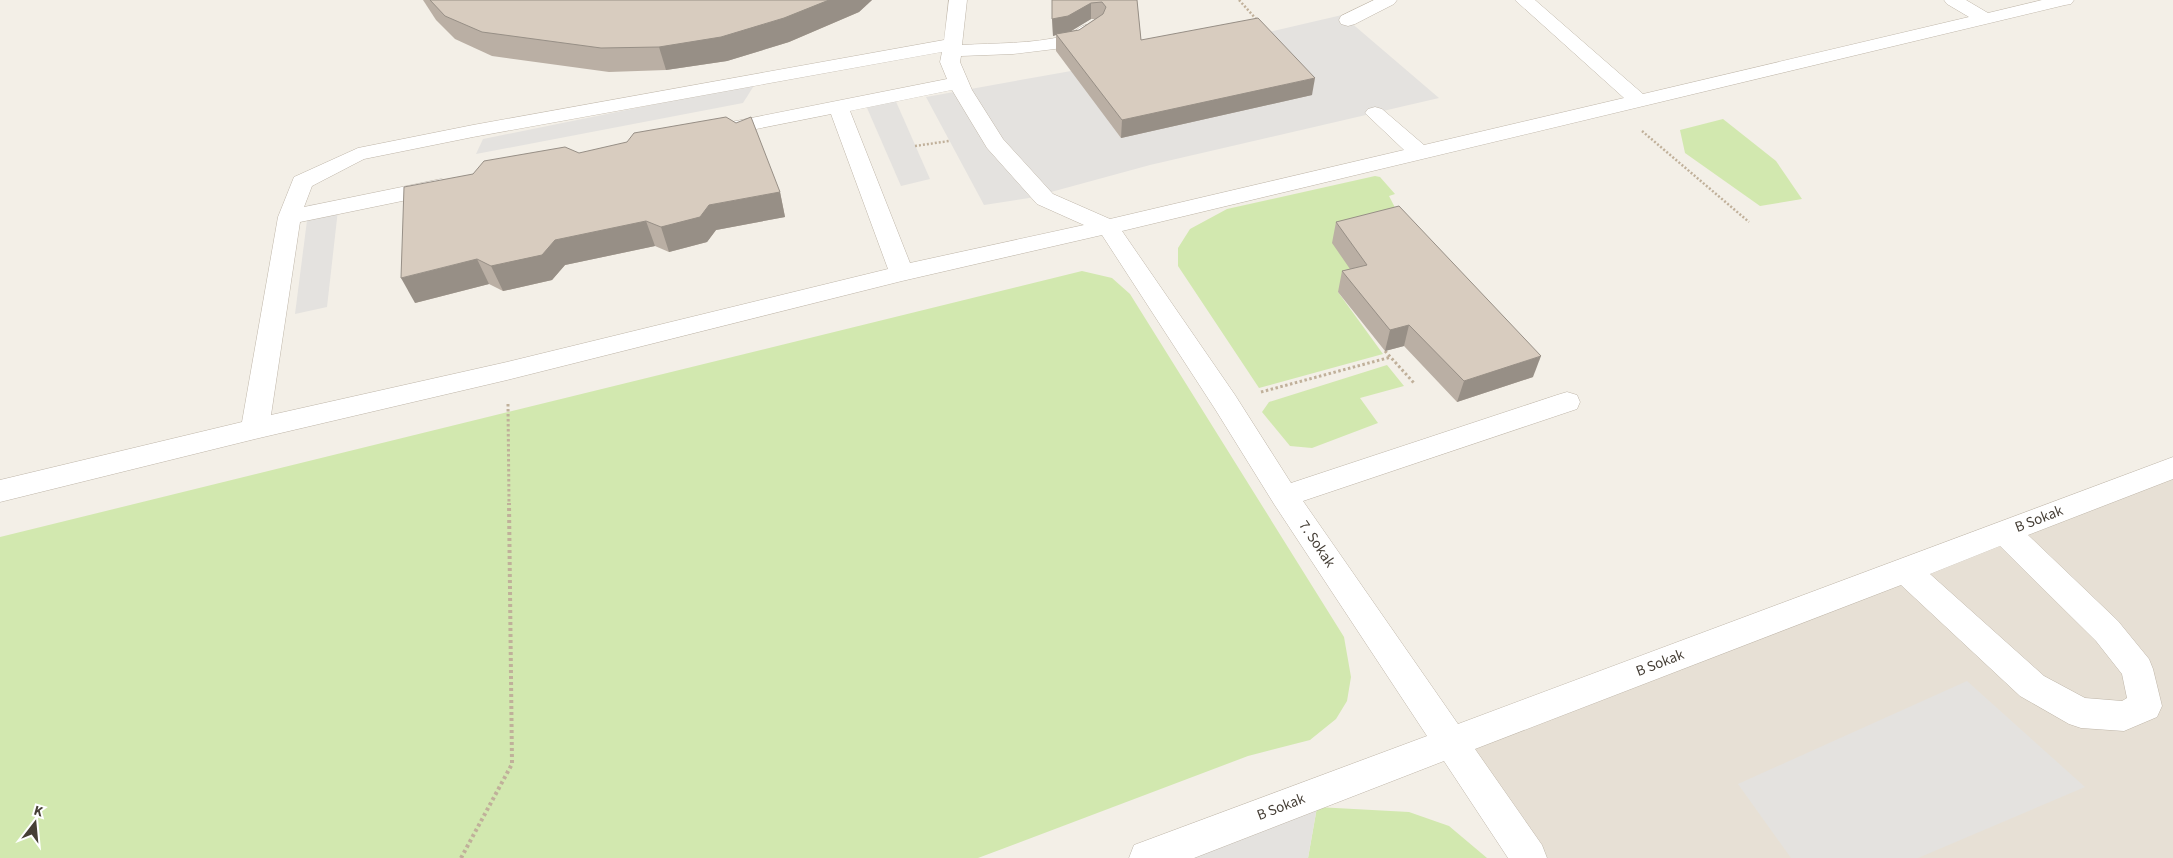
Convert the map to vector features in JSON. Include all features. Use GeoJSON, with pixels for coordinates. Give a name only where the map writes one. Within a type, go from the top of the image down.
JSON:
{"type":"FeatureCollection","features":[{"type":"Feature","properties":{"kind":"lane"},"geometry":{"type":"LineString","coordinates":[[958,0],[950,62],[959,83],[995,143],[1045,199],[1108,227]]}},
{"type":"Feature","properties":{"kind":"lane"},"geometry":{"type":"LineString","coordinates":[[1348,20],[1388,0]]}},
{"type":"Feature","properties":{"kind":"lane"},"geometry":{"type":"LineString","coordinates":[[1524,0],[1639,101]]}},
{"type":"Feature","properties":{"kind":"lane"},"geometry":{"type":"LineString","coordinates":[[1954,0],[1986,18]]}},
{"type":"Feature","properties":{"kind":"lane"},"geometry":{"type":"LineString","coordinates":[[0,490],[507,371],[902,272],[1108,227],[2065,0]]}},
{"type":"Feature","properties":{"kind":"lane"},"geometry":{"type":"LineString","coordinates":[[255,429],[289,216],[302,182],[358,154],[473,131],[952,48],[1013,48],[1071,41],[1095,25]]}},
{"type":"Feature","properties":{"kind":"lane"},"geometry":{"type":"LineString","coordinates":[[694,135],[959,83]]}},
{"type":"Feature","properties":{"kind":"lane"},"geometry":{"type":"LineString","coordinates":[[838,106],[902,272]]}},
{"type":"Feature","properties":{"kind":"lane"},"geometry":{"type":"LineString","coordinates":[[1375,113],[1420,153]]}},
{"type":"Feature","properties":{"kind":"lane"},"geometry":{"type":"LineString","coordinates":[[289,216],[462,182]]}},
{"type":"Feature","properties":{"kind":"lane","name":"7. Sokak"},"geometry":{"type":"LineString","coordinates":[[1108,227],[1284,496],[1529,858]]}},
{"type":"Feature","properties":{"kind":"lane"},"geometry":{"type":"LineString","coordinates":[[1284,496],[1567,402]]}},
{"type":"Feature","properties":{"kind":"lane","name":"B Sokak"},"geometry":{"type":"LineString","coordinates":[[1147,858],[2173,468]]}},
{"type":"Feature","properties":{"kind":"lane"},"geometry":{"type":"LineString","coordinates":[[1905,570],[2032,686],[2081,713],[2124,716],[2145,706],[2137,669],[2107,631],[2005,532]]}},
{"type":"Feature","properties":{"kind":"path"},"geometry":{"type":"LineString","coordinates":[[1239,0],[1261,24]]}},
{"type":"Feature","properties":{"kind":"path"},"geometry":{"type":"LineString","coordinates":[[1613,107],[1749,222]]}},
{"type":"Feature","properties":{"kind":"path"},"geometry":{"type":"LineString","coordinates":[[915,146],[949,141]]}},
{"type":"Feature","properties":{"kind":"path"},"geometry":{"type":"LineString","coordinates":[[1385,351],[1414,383]]}},
{"type":"Feature","properties":{"kind":"path"},"geometry":{"type":"LineString","coordinates":[[1224,402],[1391,357]]}},
{"type":"Feature","properties":{"kind":"path"},"geometry":{"type":"LineString","coordinates":[[461,858],[512,764],[507,371]]}},
{"type":"Feature","properties":{"kind":"shaded area"},"geometry":{"type":"Polygon","coordinates":[[[1342,15],[1439,98],[1150,165],[1029,198],[984,205],[926,97],[1256,35],[1342,15]]]}},
{"type":"Feature","properties":{"kind":"shaded area"},"geometry":{"type":"Polygon","coordinates":[[[755,84],[743,103],[476,154],[483,139],[755,84]]]}},
{"type":"Feature","properties":{"kind":"shaded area"},"geometry":{"type":"Polygon","coordinates":[[[894,97],[930,179],[901,186],[864,101],[894,97]]]}},
{"type":"Feature","properties":{"kind":"shaded area"},"geometry":{"type":"Polygon","coordinates":[[[339,201],[327,307],[295,314],[309,205],[339,201]]]}},
{"type":"Feature","properties":{"kind":"shaded area"},"geometry":{"type":"Polygon","coordinates":[[[2173,468],[2173,858],[1529,858],[1452,742],[2173,468]]]}},
{"type":"Feature","properties":{"kind":"shaded area"},"geometry":{"type":"Polygon","coordinates":[[[1967,681],[2085,787],[1918,858],[1791,858],[1738,784],[1967,681]]]}},
{"type":"Feature","properties":{"kind":"shaded area"},"geometry":{"type":"Polygon","coordinates":[[[1317,807],[1308,858],[1182,858],[1317,807]]]}},
{"type":"Feature","properties":{"kind":"green space"},"geometry":{"type":"Polygon","coordinates":[[[1723,119],[1776,161],[1802,199],[1760,206],[1685,153],[1680,130],[1723,119]]]}},
{"type":"Feature","properties":{"kind":"green space"},"geometry":{"type":"Polygon","coordinates":[[[1375,176],[1380,177],[1395,194],[1389,196],[1403,223],[1362,286],[1338,292],[1383,354],[1259,388],[1178,266],[1178,248],[1190,229],[1227,209],[1375,176]]]}},
{"type":"Feature","properties":{"kind":"green space"},"geometry":{"type":"Polygon","coordinates":[[[1082,271],[1112,278],[1130,294],[1344,637],[1351,677],[1347,701],[1336,719],[1310,740],[1248,756],[978,858],[0,858],[0,537],[1082,271]]]}},
{"type":"Feature","properties":{"kind":"green space"},"geometry":{"type":"Polygon","coordinates":[[[1387,365],[1404,386],[1360,398],[1378,423],[1312,448],[1290,446],[1262,412],[1269,402],[1387,365]]]}},
{"type":"Feature","properties":{"kind":"green space"},"geometry":{"type":"Polygon","coordinates":[[[1317,807],[1409,812],[1449,826],[1487,858],[1308,858],[1317,807]]]}},
{"type":"Feature","properties":{"kind":"building"},"geometry":{"type":"Polygon","coordinates":[[[430,0],[829,0],[784,18],[721,37],[659,47],[601,48],[482,32],[445,16],[430,0]]]}},
{"type":"Feature","properties":{"kind":"building"},"geometry":{"type":"Polygon","coordinates":[[[1052,0],[1137,0],[1141,40],[1258,18],[1315,78],[1122,120],[1056,34],[1079,30],[1103,14],[1106,7],[1102,2],[1091,3],[1068,16],[1052,19],[1052,0]]]}},
{"type":"Feature","properties":{"kind":"building"},"geometry":{"type":"Polygon","coordinates":[[[726,117],[736,123],[751,117],[780,192],[709,205],[700,217],[661,227],[646,221],[555,240],[542,255],[491,266],[477,259],[401,278],[404,187],[473,174],[484,161],[565,147],[579,153],[627,142],[634,133],[726,117]]]}},
{"type":"Feature","properties":{"kind":"building"},"geometry":{"type":"Polygon","coordinates":[[[1399,206],[1541,356],[1464,381],[1409,325],[1390,330],[1342,271],[1367,265],[1336,222],[1399,206]]]}}]}
